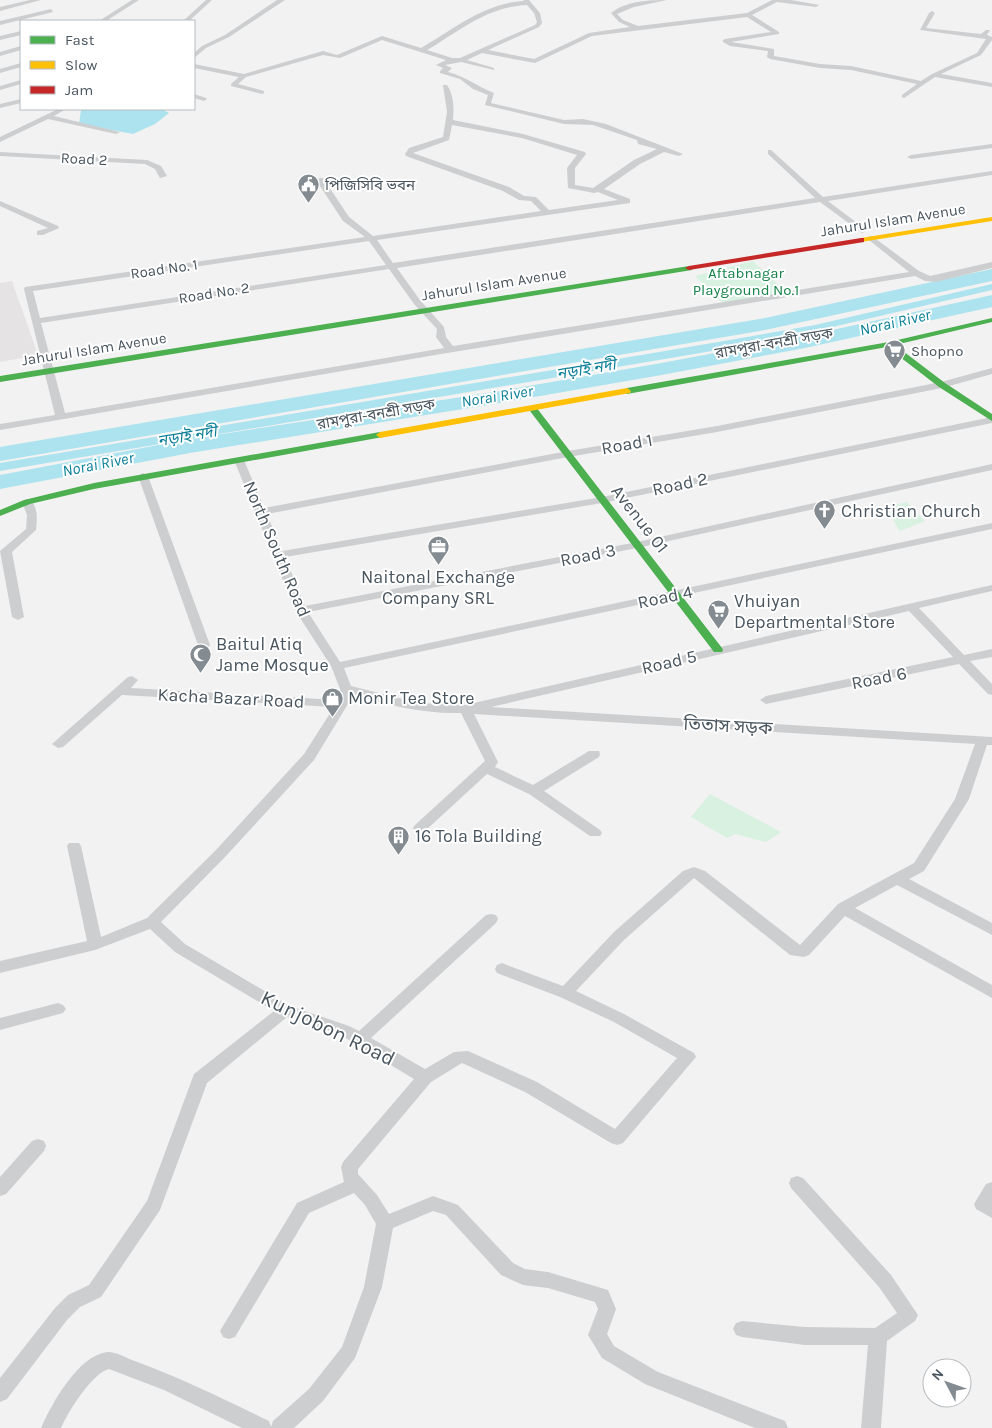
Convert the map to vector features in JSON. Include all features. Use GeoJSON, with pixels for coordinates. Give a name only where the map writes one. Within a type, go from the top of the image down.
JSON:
{"type":"FeatureCollection","features":[{"type":"Feature","properties":{"kind":"street"},"geometry":{"type":"LineString","coordinates":[[104,20],[136,0]]}},
{"type":"Feature","properties":{"kind":"street"},"geometry":{"type":"LineString","coordinates":[[187,20],[209,0]]}},
{"type":"Feature","properties":{"kind":"street"},"geometry":{"type":"LineString","coordinates":[[197,50],[227,36],[274,3],[282,0]]}},
{"type":"Feature","properties":{"kind":"street"},"geometry":{"type":"LineString","coordinates":[[639,28],[623,23],[617,19],[614,13],[625,7],[642,2],[664,0]]}},
{"type":"Feature","properties":{"kind":"street"},"geometry":{"type":"LineString","coordinates":[[483,51],[535,61],[591,34],[748,14],[776,0],[816,5]]}},
{"type":"Feature","properties":{"kind":"street"},"geometry":{"type":"LineString","coordinates":[[0,9],[35,1],[51,11],[0,23]]}},
{"type":"Feature","properties":{"kind":"street"},"geometry":{"type":"LineString","coordinates":[[420,51],[474,17],[507,4],[527,1],[537,13],[540,22],[538,26],[461,60]]}},
{"type":"Feature","properties":{"kind":"street"},"geometry":{"type":"LineString","coordinates":[[904,96],[934,75],[979,54],[984,48],[988,35],[922,29],[932,13]]}},
{"type":"Feature","properties":{"kind":"street"},"geometry":{"type":"LineString","coordinates":[[748,14],[777,33],[726,40],[725,42],[772,50],[770,57],[820,66],[851,68],[922,83]]}},
{"type":"Feature","properties":{"kind":"street"},"geometry":{"type":"LineString","coordinates":[[0,38],[20,33]]}},
{"type":"Feature","properties":{"kind":"street"},"geometry":{"type":"LineString","coordinates":[[262,92],[233,85],[244,76],[323,53],[338,57],[382,38],[420,51],[492,69]]}},
{"type":"Feature","properties":{"kind":"street"},"geometry":{"type":"LineString","coordinates":[[0,54],[20,48]]}},
{"type":"Feature","properties":{"kind":"street"},"geometry":{"type":"LineString","coordinates":[[984,48],[992,50]]}},
{"type":"Feature","properties":{"kind":"street"},"geometry":{"type":"LineString","coordinates":[[452,60],[440,65],[449,68],[442,72],[462,78],[475,88],[492,94],[487,104],[564,122],[576,120],[594,124],[679,154]]}},
{"type":"Feature","properties":{"kind":"street"},"geometry":{"type":"LineString","coordinates":[[0,71],[20,65]]}},
{"type":"Feature","properties":{"kind":"street"},"geometry":{"type":"LineString","coordinates":[[195,66],[244,76]]}},
{"type":"Feature","properties":{"kind":"street"},"geometry":{"type":"LineString","coordinates":[[934,75],[992,84]]}},
{"type":"Feature","properties":{"kind":"street"},"geometry":{"type":"LineString","coordinates":[[0,88],[20,82]]}},
{"type":"Feature","properties":{"kind":"street"},"geometry":{"type":"LineString","coordinates":[[445,86],[450,94],[450,122],[446,138],[412,150],[409,154],[506,189],[522,198],[533,199],[548,213]]}},
{"type":"Feature","properties":{"kind":"street"},"geometry":{"type":"LineString","coordinates":[[195,96],[204,99]]}},
{"type":"Feature","properties":{"kind":"street"},"geometry":{"type":"LineString","coordinates":[[0,106],[19,102]]}},
{"type":"Feature","properties":{"kind":"street"},"geometry":{"type":"LineString","coordinates":[[40,110],[52,115],[116,132]]}},
{"type":"Feature","properties":{"kind":"street"},"geometry":{"type":"LineString","coordinates":[[0,140],[62,110]]}},
{"type":"Feature","properties":{"kind":"street"},"geometry":{"type":"LineString","coordinates":[[450,122],[523,136],[582,154],[570,167],[571,186],[594,191],[637,162],[663,149]]}},
{"type":"Feature","properties":{"kind":"street"},"geometry":{"type":"LineString","coordinates":[[911,157],[992,146]]}},
{"type":"Feature","properties":{"kind":"street","name":"Road 2"},"geometry":{"type":"LineString","coordinates":[[0,152],[147,162],[158,168],[163,176]]}},
{"type":"Feature","properties":{"kind":"street"},"geometry":{"type":"LineString","coordinates":[[771,152],[822,200],[916,274],[928,279],[936,279],[992,265]]}},
{"type":"Feature","properties":{"kind":"street","name":"Road No. 2"},"geometry":{"type":"LineString","coordinates":[[38,321],[992,173]]}},
{"type":"Feature","properties":{"kind":"street"},"geometry":{"type":"LineString","coordinates":[[320,180],[346,219],[371,238],[417,302],[441,329],[441,337],[451,350]]}},
{"type":"Feature","properties":{"kind":"street"},"geometry":{"type":"LineString","coordinates":[[371,238],[627,201],[598,189]]}},
{"type":"Feature","properties":{"kind":"street"},"geometry":{"type":"LineString","coordinates":[[0,203],[55,228],[40,233]]}},
{"type":"Feature","properties":{"kind":"street","name":"Jahurul Islam Avenue"},"geometry":{"type":"LineString","coordinates":[[0,367],[48,365],[426,310],[867,235],[992,210]]}},
{"type":"Feature","properties":{"kind":"street","name":"Jahurul Islam Avenue"},"geometry":{"type":"LineString","coordinates":[[0,379],[48,365],[417,302],[867,235],[992,219]]}},
{"type":"Feature","properties":{"kind":"street","name":"Road No. 1"},"geometry":{"type":"LineString","coordinates":[[60,416],[38,321],[28,289],[371,238]]}},
{"type":"Feature","properties":{"kind":"street"},"geometry":{"type":"LineString","coordinates":[[0,427],[451,350],[916,274]]}},
{"type":"Feature","properties":{"kind":"street","name":"রামপুরা-বনশ্রী সড়ক"},"geometry":{"type":"LineString","coordinates":[[9,496],[81,481],[886,338],[992,314]]}},
{"type":"Feature","properties":{"kind":"street","name":"রামপুরা-বনশ্রী সড়ক"},"geometry":{"type":"LineString","coordinates":[[0,513],[27,502],[69,491],[143,476],[533,409],[889,344],[992,320]]}},
{"type":"Feature","properties":{"kind":"street"},"geometry":{"type":"LineString","coordinates":[[889,344],[942,385],[992,419]]}},
{"type":"Feature","properties":{"kind":"street","name":"Road 1"},"geometry":{"type":"LineString","coordinates":[[260,512],[568,454],[718,429],[942,385],[992,371]]}},
{"type":"Feature","properties":{"kind":"street","name":"Avenue 01"},"geometry":{"type":"LineString","coordinates":[[533,409],[718,650]]}},
{"type":"Feature","properties":{"kind":"street","name":"Road 2"},"geometry":{"type":"LineString","coordinates":[[278,555],[602,500],[992,419]]}},
{"type":"Feature","properties":{"kind":"street","name":"North South Road"},"geometry":{"type":"LineString","coordinates":[[239,460],[301,610],[337,666],[346,689]]}},
{"type":"Feature","properties":{"kind":"street","name":"Road 3"},"geometry":{"type":"LineString","coordinates":[[301,610],[637,545],[992,468]]}},
{"type":"Feature","properties":{"kind":"street"},"geometry":{"type":"LineString","coordinates":[[143,476],[204,645]]}},
{"type":"Feature","properties":{"kind":"street"},"geometry":{"type":"LineString","coordinates":[[18,617],[6,551],[31,530],[32,515],[27,502]]}},
{"type":"Feature","properties":{"kind":"street","name":"Road 4"},"geometry":{"type":"LineString","coordinates":[[337,666],[677,595],[992,526]]}},
{"type":"Feature","properties":{"kind":"street","name":"Road 5"},"geometry":{"type":"LineString","coordinates":[[346,689],[411,707],[446,710],[464,709],[992,588]]}},
{"type":"Feature","properties":{"kind":"street"},"geometry":{"type":"LineString","coordinates":[[912,607],[992,691]]}},
{"type":"Feature","properties":{"kind":"street","name":"Road 6"},"geometry":{"type":"LineString","coordinates":[[766,700],[962,661],[992,653]]}},
{"type":"Feature","properties":{"kind":"street"},"geometry":{"type":"LineString","coordinates":[[58,744],[132,680]]}},
{"type":"Feature","properties":{"kind":"street"},"geometry":{"type":"LineString","coordinates":[[0,967],[95,945],[152,922],[221,853],[309,757],[342,704],[346,689]]}},
{"type":"Feature","properties":{"kind":"street","name":"Kacha Bazar Road"},"geometry":{"type":"LineString","coordinates":[[120,691],[342,704]]}},
{"type":"Feature","properties":{"kind":"street"},"geometry":{"type":"LineString","coordinates":[[420,828],[492,762],[464,709]]}},
{"type":"Feature","properties":{"kind":"street","name":"তিতাস সড়ক"},"geometry":{"type":"LineString","coordinates":[[464,709],[499,713],[987,741]]}},
{"type":"Feature","properties":{"kind":"street"},"geometry":{"type":"LineString","coordinates":[[565,993],[618,936],[688,875],[694,872],[795,951],[804,952],[843,908],[919,867],[962,799],[987,741]]}},
{"type":"Feature","properties":{"kind":"street"},"geometry":{"type":"LineString","coordinates":[[534,791],[594,754]]}},
{"type":"Feature","properties":{"kind":"street"},"geometry":{"type":"LineString","coordinates":[[487,768],[534,791],[595,833]]}},
{"type":"Feature","properties":{"kind":"street"},"geometry":{"type":"LineString","coordinates":[[74,846],[95,945]]}},
{"type":"Feature","properties":{"kind":"street"},"geometry":{"type":"LineString","coordinates":[[898,879],[992,930]]}},
{"type":"Feature","properties":{"kind":"street"},"geometry":{"type":"LineString","coordinates":[[843,908],[992,992]]}},
{"type":"Feature","properties":{"kind":"street"},"geometry":{"type":"LineString","coordinates":[[360,1039],[491,919]]}},
{"type":"Feature","properties":{"kind":"street","name":"Kunjobon Road"},"geometry":{"type":"LineString","coordinates":[[152,922],[180,948],[285,1010],[344,1030],[425,1077]]}},
{"type":"Feature","properties":{"kind":"street"},"geometry":{"type":"LineString","coordinates":[[280,1428],[316,1395],[349,1352],[373,1287],[385,1223],[358,1184],[350,1177],[349,1167],[425,1077],[460,1056],[468,1058],[531,1087],[617,1138],[688,1057],[619,1018],[565,993],[502,969]]}},
{"type":"Feature","properties":{"kind":"street"},"geometry":{"type":"LineString","coordinates":[[0,1024],[58,1010]]}},
{"type":"Feature","properties":{"kind":"street"},"geometry":{"type":"LineString","coordinates":[[0,1393],[74,1301],[95,1292],[154,1205],[200,1079],[285,1010]]}},
{"type":"Feature","properties":{"kind":"street"},"geometry":{"type":"LineString","coordinates":[[0,1189],[38,1146]]}},
{"type":"Feature","properties":{"kind":"street"},"geometry":{"type":"LineString","coordinates":[[742,1329],[805,1336],[878,1337],[909,1315],[885,1281],[797,1183]]}},
{"type":"Feature","properties":{"kind":"street"},"geometry":{"type":"LineString","coordinates":[[229,1331],[303,1208],[358,1184]]}},
{"type":"Feature","properties":{"kind":"street"},"geometry":{"type":"LineString","coordinates":[[992,1189],[982,1204],[992,1211]]}},
{"type":"Feature","properties":{"kind":"street"},"geometry":{"type":"LineString","coordinates":[[385,1223],[433,1203],[452,1210],[507,1269],[524,1277],[548,1280],[602,1296],[607,1309],[596,1335],[608,1352],[652,1378],[778,1428]]}},
{"type":"Feature","properties":{"kind":"street"},"geometry":{"type":"LineString","coordinates":[[871,1428],[878,1337]]}},
{"type":"Feature","properties":{"kind":"street"},"geometry":{"type":"LineString","coordinates":[[51,1428],[60,1409],[88,1372],[98,1363],[109,1360],[170,1383],[262,1428]]}},
{"type":"Feature","properties":{"kind":"shaded area"},"geometry":{"type":"Polygon","coordinates":[[[12,281],[38,355],[0,362],[0,283],[12,281]]]}},
{"type":"Feature","properties":{"kind":"green space","name":"Aftabnagar Playground No.1"},"geometry":{"type":"Polygon","coordinates":[[[753,261],[787,293],[724,304],[695,276],[753,261]]]}},
{"type":"Feature","properties":{"kind":"green space"},"geometry":{"type":"Polygon","coordinates":[[[907,502],[925,521],[900,531],[885,507],[907,502]]]}},
{"type":"Feature","properties":{"kind":"green space"},"geometry":{"type":"Polygon","coordinates":[[[710,794],[781,832],[766,842],[735,834],[727,838],[691,817],[710,794]]]}},
{"type":"Feature","properties":{"kind":"water"},"geometry":{"type":"Polygon","coordinates":[[[81,110],[164,110],[169,113],[155,124],[133,134],[79,124],[81,110]]]}},
{"type":"Feature","properties":{"kind":"waterway","name":"Norai River"},"geometry":{"type":"LineString","coordinates":[[0,454],[765,324],[992,275]]}},
{"type":"Feature","properties":{"kind":"waterway","name":"নড়াই নদী"},"geometry":{"type":"LineString","coordinates":[[0,467],[718,346],[815,328],[992,287]]}},
{"type":"Feature","properties":{"kind":"waterway","name":"Norai River"},"geometry":{"type":"LineString","coordinates":[[0,482],[190,446],[494,398],[656,370],[805,342],[992,301]]}},
{"type":"Feature","properties":{"kind":"traffic: fast"},"geometry":{"type":"LineString","coordinates":[[0,379],[689,268]]}},
{"type":"Feature","properties":{"kind":"traffic: fast"},"geometry":{"type":"LineString","coordinates":[[627,391],[889,344],[992,320]]}},
{"type":"Feature","properties":{"kind":"traffic: fast"},"geometry":{"type":"LineString","coordinates":[[889,344],[942,385],[992,418]]}},
{"type":"Feature","properties":{"kind":"traffic: fast"},"geometry":{"type":"LineString","coordinates":[[533,409],[718,650]]}},
{"type":"Feature","properties":{"kind":"traffic: fast"},"geometry":{"type":"LineString","coordinates":[[0,513],[27,502],[94,486],[380,435]]}},
{"type":"Feature","properties":{"kind":"traffic: slow"},"geometry":{"type":"LineString","coordinates":[[861,240],[992,219]]}},
{"type":"Feature","properties":{"kind":"traffic: slow"},"geometry":{"type":"LineString","coordinates":[[380,435],[627,391]]}},
{"type":"Feature","properties":{"kind":"traffic: jam"},"geometry":{"type":"LineString","coordinates":[[689,268],[861,240]]}},
{"type":"Feature","properties":{"kind":"place","name":"পিজিসিবি ভবন"},"geometry":{"type":"Point","coordinates":[309,204]}},
{"type":"Feature","properties":{"kind":"place","name":"Shopno"},"geometry":{"type":"Point","coordinates":[895,370]}},
{"type":"Feature","properties":{"kind":"place","name":"Christian Church"},"geometry":{"type":"Point","coordinates":[825,530]}},
{"type":"Feature","properties":{"kind":"place","name":"Naitonal Exchange Company SRL"},"geometry":{"type":"Point","coordinates":[438,566]}},
{"type":"Feature","properties":{"kind":"place","name":"Vhuiyan Departmental Store"},"geometry":{"type":"Point","coordinates":[718,630]}},
{"type":"Feature","properties":{"kind":"place","name":"Baitul Atiq Jame Mosque"},"geometry":{"type":"Point","coordinates":[200,673]}},
{"type":"Feature","properties":{"kind":"place","name":"Monir Tea Store"},"geometry":{"type":"Point","coordinates":[332,717]}},
{"type":"Feature","properties":{"kind":"place","name":"16 Tola Building"},"geometry":{"type":"Point","coordinates":[399,855]}}]}
